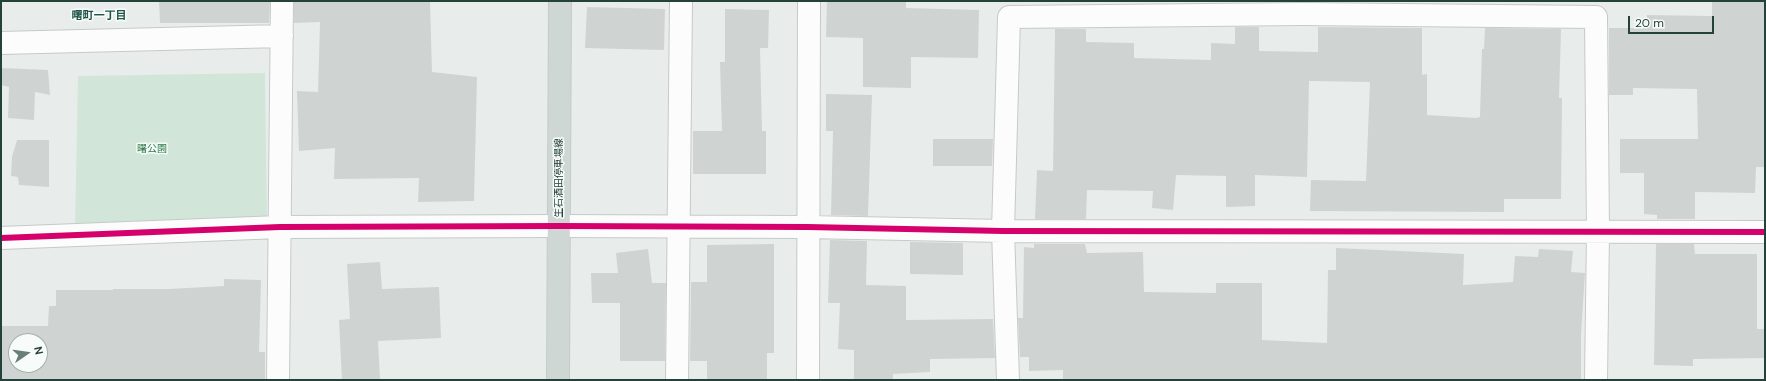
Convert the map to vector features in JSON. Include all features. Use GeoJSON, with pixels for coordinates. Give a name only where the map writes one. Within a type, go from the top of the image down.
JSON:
{"type":"FeatureCollection","features":[{"type":"Feature","properties":{"kind":"main road","name":"生石酒田停車場線"},"geometry":{"type":"LineString","coordinates":[[558,380],[560,1]]}},
{"type":"Feature","properties":{"kind":"street"},"geometry":{"type":"LineString","coordinates":[[278,380],[282,1]]}},
{"type":"Feature","properties":{"kind":"street"},"geometry":{"type":"LineString","coordinates":[[677,380],[681,1]]}},
{"type":"Feature","properties":{"kind":"street"},"geometry":{"type":"LineString","coordinates":[[808,380],[809,1]]}},
{"type":"Feature","properties":{"kind":"street"},"geometry":{"type":"LineString","coordinates":[[1008,380],[1003,231],[1009,16],[1304,7],[1596,17],[1598,232],[1596,380]]}},
{"type":"Feature","properties":{"kind":"street"},"geometry":{"type":"LineString","coordinates":[[1,43],[282,36]]}},
{"type":"Feature","properties":{"kind":"street"},"geometry":{"type":"LineString","coordinates":[[1,238],[280,227],[559,226],[808,227],[1003,231],[1765,232]]}},
{"type":"Feature","properties":{"kind":"green space","name":"曙公園"},"geometry":{"type":"Polygon","coordinates":[[[265,73],[267,220],[75,228],[78,76],[265,73]]]}},
{"type":"Feature","properties":{"kind":"building"},"geometry":{"type":"Polygon","coordinates":[[[159,1],[270,1],[269,23],[160,23],[159,1]]]}},
{"type":"Feature","properties":{"kind":"building"},"geometry":{"type":"Polygon","coordinates":[[[294,1],[430,1],[432,72],[477,77],[474,201],[418,202],[419,178],[334,179],[335,148],[299,151],[297,91],[318,92],[320,22],[294,23],[294,1]]]}},
{"type":"Feature","properties":{"kind":"building"},"geometry":{"type":"Polygon","coordinates":[[[827,1],[906,1],[906,8],[979,10],[978,58],[911,57],[911,88],[863,87],[863,38],[826,37],[827,1]]]}},
{"type":"Feature","properties":{"kind":"building"},"geometry":{"type":"Polygon","coordinates":[[[1712,1],[1765,1],[1765,167],[1756,167],[1755,193],[1695,192],[1695,219],[1657,219],[1657,215],[1644,214],[1644,173],[1620,173],[1620,139],[1698,139],[1697,89],[1633,88],[1633,95],[1609,95],[1609,28],[1647,28],[1647,15],[1712,16],[1712,1]]]}},
{"type":"Feature","properties":{"kind":"building"},"geometry":{"type":"Polygon","coordinates":[[[587,7],[665,9],[664,50],[585,48],[587,7]]]}},
{"type":"Feature","properties":{"kind":"building"},"geometry":{"type":"Polygon","coordinates":[[[725,9],[769,10],[768,48],[760,48],[762,131],[766,131],[766,174],[693,174],[693,131],[722,131],[720,62],[725,62],[725,9]]]}},
{"type":"Feature","properties":{"kind":"building"},"geometry":{"type":"Polygon","coordinates":[[[1235,27],[1259,27],[1259,51],[1318,52],[1318,27],[1422,28],[1422,75],[1427,74],[1427,115],[1476,118],[1480,117],[1482,49],[1484,49],[1485,28],[1561,29],[1559,98],[1562,98],[1561,199],[1504,199],[1504,212],[1310,211],[1311,180],[1366,181],[1370,82],[1309,81],[1307,177],[1255,175],[1255,206],[1226,207],[1226,176],[1176,175],[1173,210],[1152,208],[1153,191],[1087,190],[1086,219],[1035,219],[1037,170],[1053,171],[1055,29],[1086,29],[1086,42],[1134,43],[1134,58],[1211,60],[1211,43],[1235,44],[1235,27]]]}},
{"type":"Feature","properties":{"kind":"building"},"geometry":{"type":"Polygon","coordinates":[[[1,68],[48,70],[50,95],[35,92],[34,120],[8,118],[9,87],[1,85],[1,68]]]}},
{"type":"Feature","properties":{"kind":"building"},"geometry":{"type":"Polygon","coordinates":[[[826,94],[872,95],[868,216],[831,215],[833,131],[826,131],[826,94]]]}},
{"type":"Feature","properties":{"kind":"building"},"geometry":{"type":"Polygon","coordinates":[[[933,139],[993,139],[992,166],[933,166],[933,139]]]}},
{"type":"Feature","properties":{"kind":"building"},"geometry":{"type":"Polygon","coordinates":[[[17,140],[49,140],[49,187],[19,185],[18,177],[11,176],[12,157],[17,140]]]}},
{"type":"Feature","properties":{"kind":"building"},"geometry":{"type":"Polygon","coordinates":[[[830,240],[867,241],[866,285],[906,286],[906,320],[993,319],[995,358],[930,359],[930,372],[893,374],[893,380],[854,380],[854,350],[838,349],[840,303],[828,303],[830,240]]]}},
{"type":"Feature","properties":{"kind":"building"},"geometry":{"type":"Polygon","coordinates":[[[910,242],[963,243],[963,275],[910,274],[910,242]]]}},
{"type":"Feature","properties":{"kind":"building"},"geometry":{"type":"Polygon","coordinates":[[[774,244],[774,353],[767,353],[767,380],[707,380],[707,361],[690,361],[691,282],[707,282],[707,245],[774,244]]]}},
{"type":"Feature","properties":{"kind":"building"},"geometry":{"type":"Polygon","coordinates":[[[1034,244],[1085,244],[1087,253],[1143,252],[1144,292],[1216,293],[1216,283],[1262,283],[1262,340],[1327,343],[1328,270],[1336,270],[1336,248],[1464,254],[1463,285],[1513,282],[1515,256],[1538,257],[1539,249],[1573,251],[1571,272],[1585,273],[1581,334],[1581,380],[1063,380],[1063,370],[1029,371],[1029,357],[1020,357],[1018,318],[1023,318],[1024,247],[1034,248],[1034,244]]]}},
{"type":"Feature","properties":{"kind":"building"},"geometry":{"type":"Polygon","coordinates":[[[1656,244],[1694,244],[1695,254],[1757,254],[1757,329],[1765,329],[1765,358],[1693,359],[1693,366],[1654,365],[1656,244]]]}},
{"type":"Feature","properties":{"kind":"building"},"geometry":{"type":"Polygon","coordinates":[[[648,249],[652,283],[666,283],[665,361],[620,361],[620,303],[592,303],[591,273],[618,273],[616,253],[648,249]]]}},
{"type":"Feature","properties":{"kind":"building"},"geometry":{"type":"Polygon","coordinates":[[[380,262],[382,289],[439,287],[441,338],[378,341],[380,380],[342,380],[339,320],[350,319],[347,264],[380,262]]]}},
{"type":"Feature","properties":{"kind":"building"},"geometry":{"type":"Polygon","coordinates":[[[224,279],[261,280],[259,352],[265,352],[265,380],[1,380],[1,326],[48,326],[49,306],[56,306],[56,290],[169,289],[224,286],[224,279]]]}},
{"type":"Feature","properties":{"kind":"cycle path"},"geometry":{"type":"LineString","coordinates":[[1,238],[280,227],[559,226],[808,227],[1003,231],[1765,232]]}},
{"type":"Feature","properties":{"kind":"district","name":"曙町一丁目"},"geometry":{"type":"Point","coordinates":[99,16]}}]}
